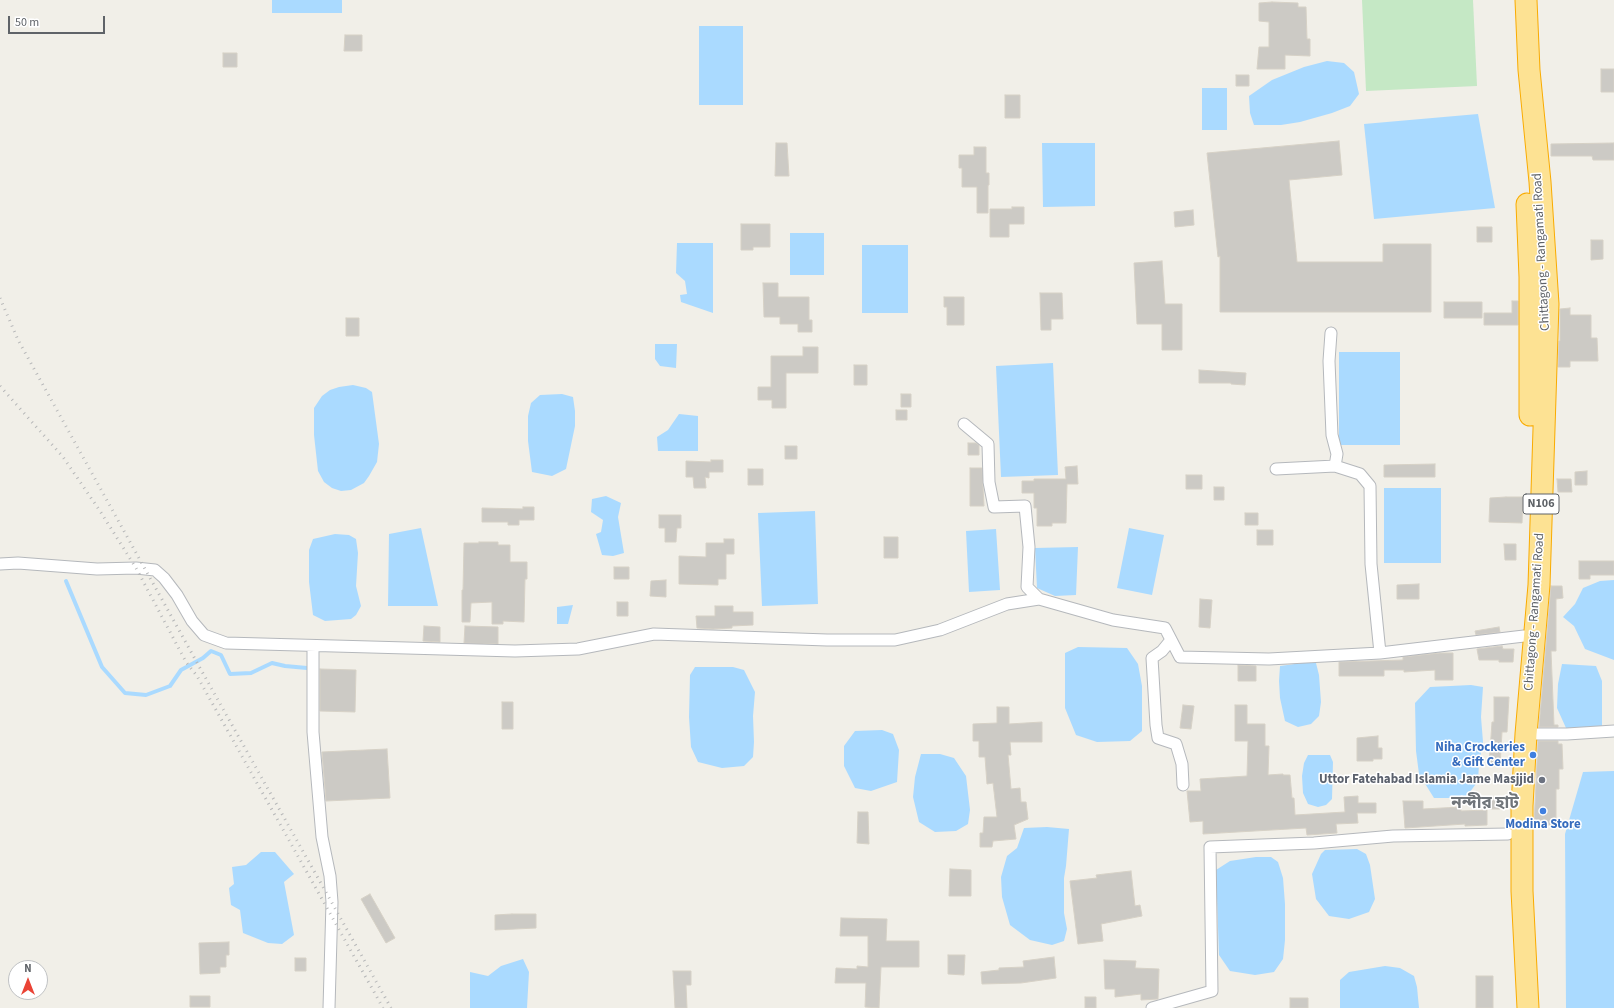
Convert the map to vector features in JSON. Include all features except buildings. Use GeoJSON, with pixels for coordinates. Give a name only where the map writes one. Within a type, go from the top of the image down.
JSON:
{"type":"FeatureCollection","features":[{"type":"Feature","properties":{"kind":"highway","name":"Chittagong - Rangamati Road"},"geometry":{"type":"LineString","coordinates":[[1514,1008],[1508,886],[1508,834],[1513,759],[1531,564],[1530,277],[1515,0]]}},
{"type":"Feature","properties":{"kind":"highway","name":"Chittagong - Rangamati Road"},"geometry":{"type":"LineString","coordinates":[[1526,0],[1529,70],[1540,182],[1548,304],[1539,585],[1526,734],[1522,806],[1522,891],[1528,1008]]}},
{"type":"Feature","properties":{"kind":"street"},"geometry":{"type":"LineString","coordinates":[[1331,333],[1329,361],[1332,435],[1337,454],[1335,466]]}},
{"type":"Feature","properties":{"kind":"street"},"geometry":{"type":"LineString","coordinates":[[964,424],[988,444],[989,482],[994,507],[1025,506],[1029,547],[1027,587],[1039,599]]}},
{"type":"Feature","properties":{"kind":"street"},"geometry":{"type":"LineString","coordinates":[[1276,469],[1335,466],[1360,474],[1370,486],[1371,564],[1380,653]]}},
{"type":"Feature","properties":{"kind":"street"},"geometry":{"type":"LineString","coordinates":[[0,564],[18,563],[97,569],[136,568],[155,570],[164,578],[178,595],[192,621],[204,635],[226,643],[515,651],[570,649],[654,634],[827,640],[895,640],[940,630],[1007,604],[1039,599],[1113,620],[1165,628],[1180,658],[1269,658],[1380,653],[1524,636]]}},
{"type":"Feature","properties":{"kind":"street"},"geometry":{"type":"LineString","coordinates":[[1171,640],[1162,651],[1152,658],[1156,725],[1158,738],[1176,744],[1182,764],[1183,785]]}},
{"type":"Feature","properties":{"kind":"street"},"geometry":{"type":"LineString","coordinates":[[313,646],[313,732],[322,837],[330,876],[332,902],[328,1008]]}},
{"type":"Feature","properties":{"kind":"street"},"geometry":{"type":"LineString","coordinates":[[1526,734],[1567,734],[1614,731]]}},
{"type":"Feature","properties":{"kind":"street"},"geometry":{"type":"LineString","coordinates":[[1152,1008],[1212,991],[1210,847],[1314,843],[1393,836],[1508,834]]}},
{"type":"Feature","properties":{"kind":"green space"},"geometry":{"type":"Polygon","coordinates":[[[1362,0],[1473,0],[1477,86],[1366,91],[1362,0]]]}},
{"type":"Feature","properties":{"kind":"water"},"geometry":{"type":"Polygon","coordinates":[[[272,0],[342,0],[342,13],[272,13],[272,0]]]}},
{"type":"Feature","properties":{"kind":"water"},"geometry":{"type":"Polygon","coordinates":[[[699,26],[743,26],[743,105],[699,105],[699,26]]]}},
{"type":"Feature","properties":{"kind":"water"},"geometry":{"type":"Polygon","coordinates":[[[1327,61],[1344,63],[1354,72],[1359,94],[1350,106],[1300,122],[1281,125],[1254,125],[1250,113],[1249,96],[1272,80],[1304,67],[1327,61]]]}},
{"type":"Feature","properties":{"kind":"water"},"geometry":{"type":"Polygon","coordinates":[[[1202,88],[1227,88],[1227,130],[1202,130],[1202,88]]]}},
{"type":"Feature","properties":{"kind":"water"},"geometry":{"type":"Polygon","coordinates":[[[1478,114],[1495,208],[1374,219],[1364,124],[1478,114]]]}},
{"type":"Feature","properties":{"kind":"water"},"geometry":{"type":"Polygon","coordinates":[[[1042,143],[1095,143],[1095,206],[1043,207],[1042,143]]]}},
{"type":"Feature","properties":{"kind":"water"},"geometry":{"type":"Polygon","coordinates":[[[790,233],[824,233],[824,275],[790,275],[790,233]]]}},
{"type":"Feature","properties":{"kind":"water"},"geometry":{"type":"Polygon","coordinates":[[[677,243],[713,243],[713,313],[681,302],[680,295],[687,294],[685,281],[676,273],[677,243]]]}},
{"type":"Feature","properties":{"kind":"water"},"geometry":{"type":"Polygon","coordinates":[[[862,245],[908,245],[908,313],[862,313],[862,245]]]}},
{"type":"Feature","properties":{"kind":"water"},"geometry":{"type":"Polygon","coordinates":[[[655,344],[677,344],[676,368],[660,366],[655,359],[655,344]]]}},
{"type":"Feature","properties":{"kind":"water"},"geometry":{"type":"Polygon","coordinates":[[[1339,352],[1400,352],[1400,445],[1339,445],[1339,352]]]}},
{"type":"Feature","properties":{"kind":"water"},"geometry":{"type":"Polygon","coordinates":[[[1053,363],[1058,475],[1001,477],[996,366],[1053,363]]]}},
{"type":"Feature","properties":{"kind":"water"},"geometry":{"type":"Polygon","coordinates":[[[353,385],[366,388],[372,392],[379,444],[377,462],[364,483],[351,490],[341,491],[332,488],[324,482],[318,471],[314,435],[314,408],[322,396],[330,390],[353,385]]]}},
{"type":"Feature","properties":{"kind":"water"},"geometry":{"type":"Polygon","coordinates":[[[562,394],[573,397],[575,411],[575,426],[566,469],[552,476],[532,472],[528,441],[528,416],[531,403],[540,395],[562,394]]]}},
{"type":"Feature","properties":{"kind":"water"},"geometry":{"type":"Polygon","coordinates":[[[679,414],[698,416],[698,451],[658,451],[657,437],[668,430],[679,414]]]}},
{"type":"Feature","properties":{"kind":"water"},"geometry":{"type":"Polygon","coordinates":[[[1384,488],[1441,488],[1441,563],[1384,563],[1384,488]]]}},
{"type":"Feature","properties":{"kind":"water"},"geometry":{"type":"Polygon","coordinates":[[[606,496],[621,503],[618,517],[624,553],[613,556],[602,555],[596,534],[601,532],[603,520],[591,512],[592,499],[606,496]]]}},
{"type":"Feature","properties":{"kind":"water"},"geometry":{"type":"Polygon","coordinates":[[[815,511],[818,604],[762,606],[758,513],[815,511]]]}},
{"type":"Feature","properties":{"kind":"water"},"geometry":{"type":"Polygon","coordinates":[[[421,528],[438,606],[388,606],[389,534],[421,528]]]}},
{"type":"Feature","properties":{"kind":"water"},"geometry":{"type":"Polygon","coordinates":[[[1129,528],[1164,535],[1152,595],[1117,588],[1129,528]]]}},
{"type":"Feature","properties":{"kind":"water"},"geometry":{"type":"Polygon","coordinates":[[[996,529],[1000,590],[969,592],[966,531],[996,529]]]}},
{"type":"Feature","properties":{"kind":"water"},"geometry":{"type":"Polygon","coordinates":[[[335,534],[349,535],[356,539],[358,553],[356,586],[361,606],[356,615],[351,619],[325,621],[313,615],[309,582],[309,550],[313,539],[335,534]]]}},
{"type":"Feature","properties":{"kind":"water"},"geometry":{"type":"Polygon","coordinates":[[[1078,547],[1076,595],[1055,596],[1037,588],[1035,548],[1078,547]]]}},
{"type":"Feature","properties":{"kind":"water"},"geometry":{"type":"Polygon","coordinates":[[[1614,580],[1614,660],[1585,649],[1574,626],[1563,617],[1575,604],[1583,588],[1600,581],[1614,580]]]}},
{"type":"Feature","properties":{"kind":"water"},"geometry":{"type":"Polygon","coordinates":[[[573,605],[568,624],[557,624],[557,607],[573,605]]]}},
{"type":"Feature","properties":{"kind":"water"},"geometry":{"type":"Polygon","coordinates":[[[1078,647],[1127,648],[1138,664],[1142,686],[1142,731],[1130,741],[1097,742],[1076,735],[1065,708],[1065,653],[1078,647]]]}},
{"type":"Feature","properties":{"kind":"water"},"geometry":{"type":"Polygon","coordinates":[[[1316,663],[1319,675],[1321,702],[1319,716],[1311,724],[1298,727],[1285,721],[1280,698],[1279,681],[1280,666],[1316,663]]]}},
{"type":"Feature","properties":{"kind":"water"},"geometry":{"type":"Polygon","coordinates":[[[1562,664],[1596,666],[1602,681],[1602,729],[1566,728],[1557,708],[1558,684],[1562,664]]]}},
{"type":"Feature","properties":{"kind":"water"},"geometry":{"type":"Polygon","coordinates":[[[695,667],[733,667],[744,670],[755,692],[753,716],[753,757],[744,766],[722,768],[698,762],[691,747],[689,717],[690,675],[695,667]]]}},
{"type":"Feature","properties":{"kind":"water"},"geometry":{"type":"Polygon","coordinates":[[[1471,685],[1483,687],[1481,717],[1483,742],[1478,781],[1467,796],[1434,798],[1419,774],[1416,751],[1415,703],[1430,687],[1471,685]]]}},
{"type":"Feature","properties":{"kind":"water"},"geometry":{"type":"Polygon","coordinates":[[[882,730],[893,734],[899,750],[897,782],[871,791],[855,788],[844,766],[844,746],[855,731],[882,730]]]}},
{"type":"Feature","properties":{"kind":"water"},"geometry":{"type":"Polygon","coordinates":[[[921,754],[940,754],[954,758],[966,776],[970,810],[968,824],[956,831],[935,832],[919,822],[913,797],[915,777],[921,754]]]}},
{"type":"Feature","properties":{"kind":"water"},"geometry":{"type":"Polygon","coordinates":[[[1308,755],[1330,755],[1333,762],[1332,799],[1326,805],[1318,807],[1308,804],[1303,793],[1302,776],[1304,763],[1308,755]]]}},
{"type":"Feature","properties":{"kind":"water"},"geometry":{"type":"Polygon","coordinates":[[[1614,771],[1614,1008],[1566,1008],[1565,834],[1583,772],[1614,771]]]}},
{"type":"Feature","properties":{"kind":"water"},"geometry":{"type":"Polygon","coordinates":[[[1047,827],[1069,829],[1064,878],[1064,913],[1067,929],[1064,941],[1052,945],[1030,940],[1010,925],[1002,897],[1001,877],[1007,856],[1017,848],[1024,828],[1047,827]]]}},
{"type":"Feature","properties":{"kind":"water"},"geometry":{"type":"Polygon","coordinates":[[[1357,849],[1366,854],[1370,865],[1375,899],[1369,912],[1349,919],[1329,916],[1316,899],[1312,874],[1321,854],[1325,850],[1357,849]]]}},
{"type":"Feature","properties":{"kind":"water"},"geometry":{"type":"Polygon","coordinates":[[[261,852],[275,852],[294,874],[284,882],[294,935],[282,944],[268,943],[243,933],[240,910],[231,905],[229,888],[234,884],[232,867],[246,865],[261,852]]]}},
{"type":"Feature","properties":{"kind":"water"},"geometry":{"type":"Polygon","coordinates":[[[1256,857],[1271,857],[1278,862],[1283,878],[1285,940],[1283,959],[1274,972],[1255,975],[1230,971],[1219,955],[1216,870],[1230,861],[1256,857]]]}},
{"type":"Feature","properties":{"kind":"water"},"geometry":{"type":"Polygon","coordinates":[[[523,959],[529,972],[527,1008],[470,1008],[470,972],[488,976],[501,966],[523,959]]]}},
{"type":"Feature","properties":{"kind":"water"},"geometry":{"type":"Polygon","coordinates":[[[1385,966],[1400,968],[1414,976],[1417,987],[1419,1008],[1340,1008],[1340,980],[1349,972],[1385,966]]]}},
{"type":"Feature","properties":{"kind":"waterway"},"geometry":{"type":"LineString","coordinates":[[66,581],[102,667],[125,693],[146,695],[170,686],[181,670],[203,658],[211,651],[221,655],[230,674],[251,673],[272,663],[307,668]]}},
{"type":"Feature","properties":{"kind":"railway"},"geometry":{"type":"LineString","coordinates":[[0,298],[18,340],[391,1008]]}},
{"type":"Feature","properties":{"kind":"railway"},"geometry":{"type":"LineString","coordinates":[[0,386],[63,457],[100,511],[136,568],[186,662],[197,676],[383,1008]]}},
{"type":"Feature","properties":{"kind":"place","name":"Niha Crockeries & Gift Center"},"geometry":{"type":"Point","coordinates":[1533,755]}},
{"type":"Feature","properties":{"kind":"place","name":"Uttor Fatehabad Islamia Jame Masjjid"},"geometry":{"type":"Point","coordinates":[1542,780]}},
{"type":"Feature","properties":{"kind":"place","name":"Modina Store"},"geometry":{"type":"Point","coordinates":[1543,811]}},
{"type":"Feature","properties":{"kind":"district","name":"নন্দীর হাট"},"geometry":{"type":"Point","coordinates":[1485,804]}}]}
